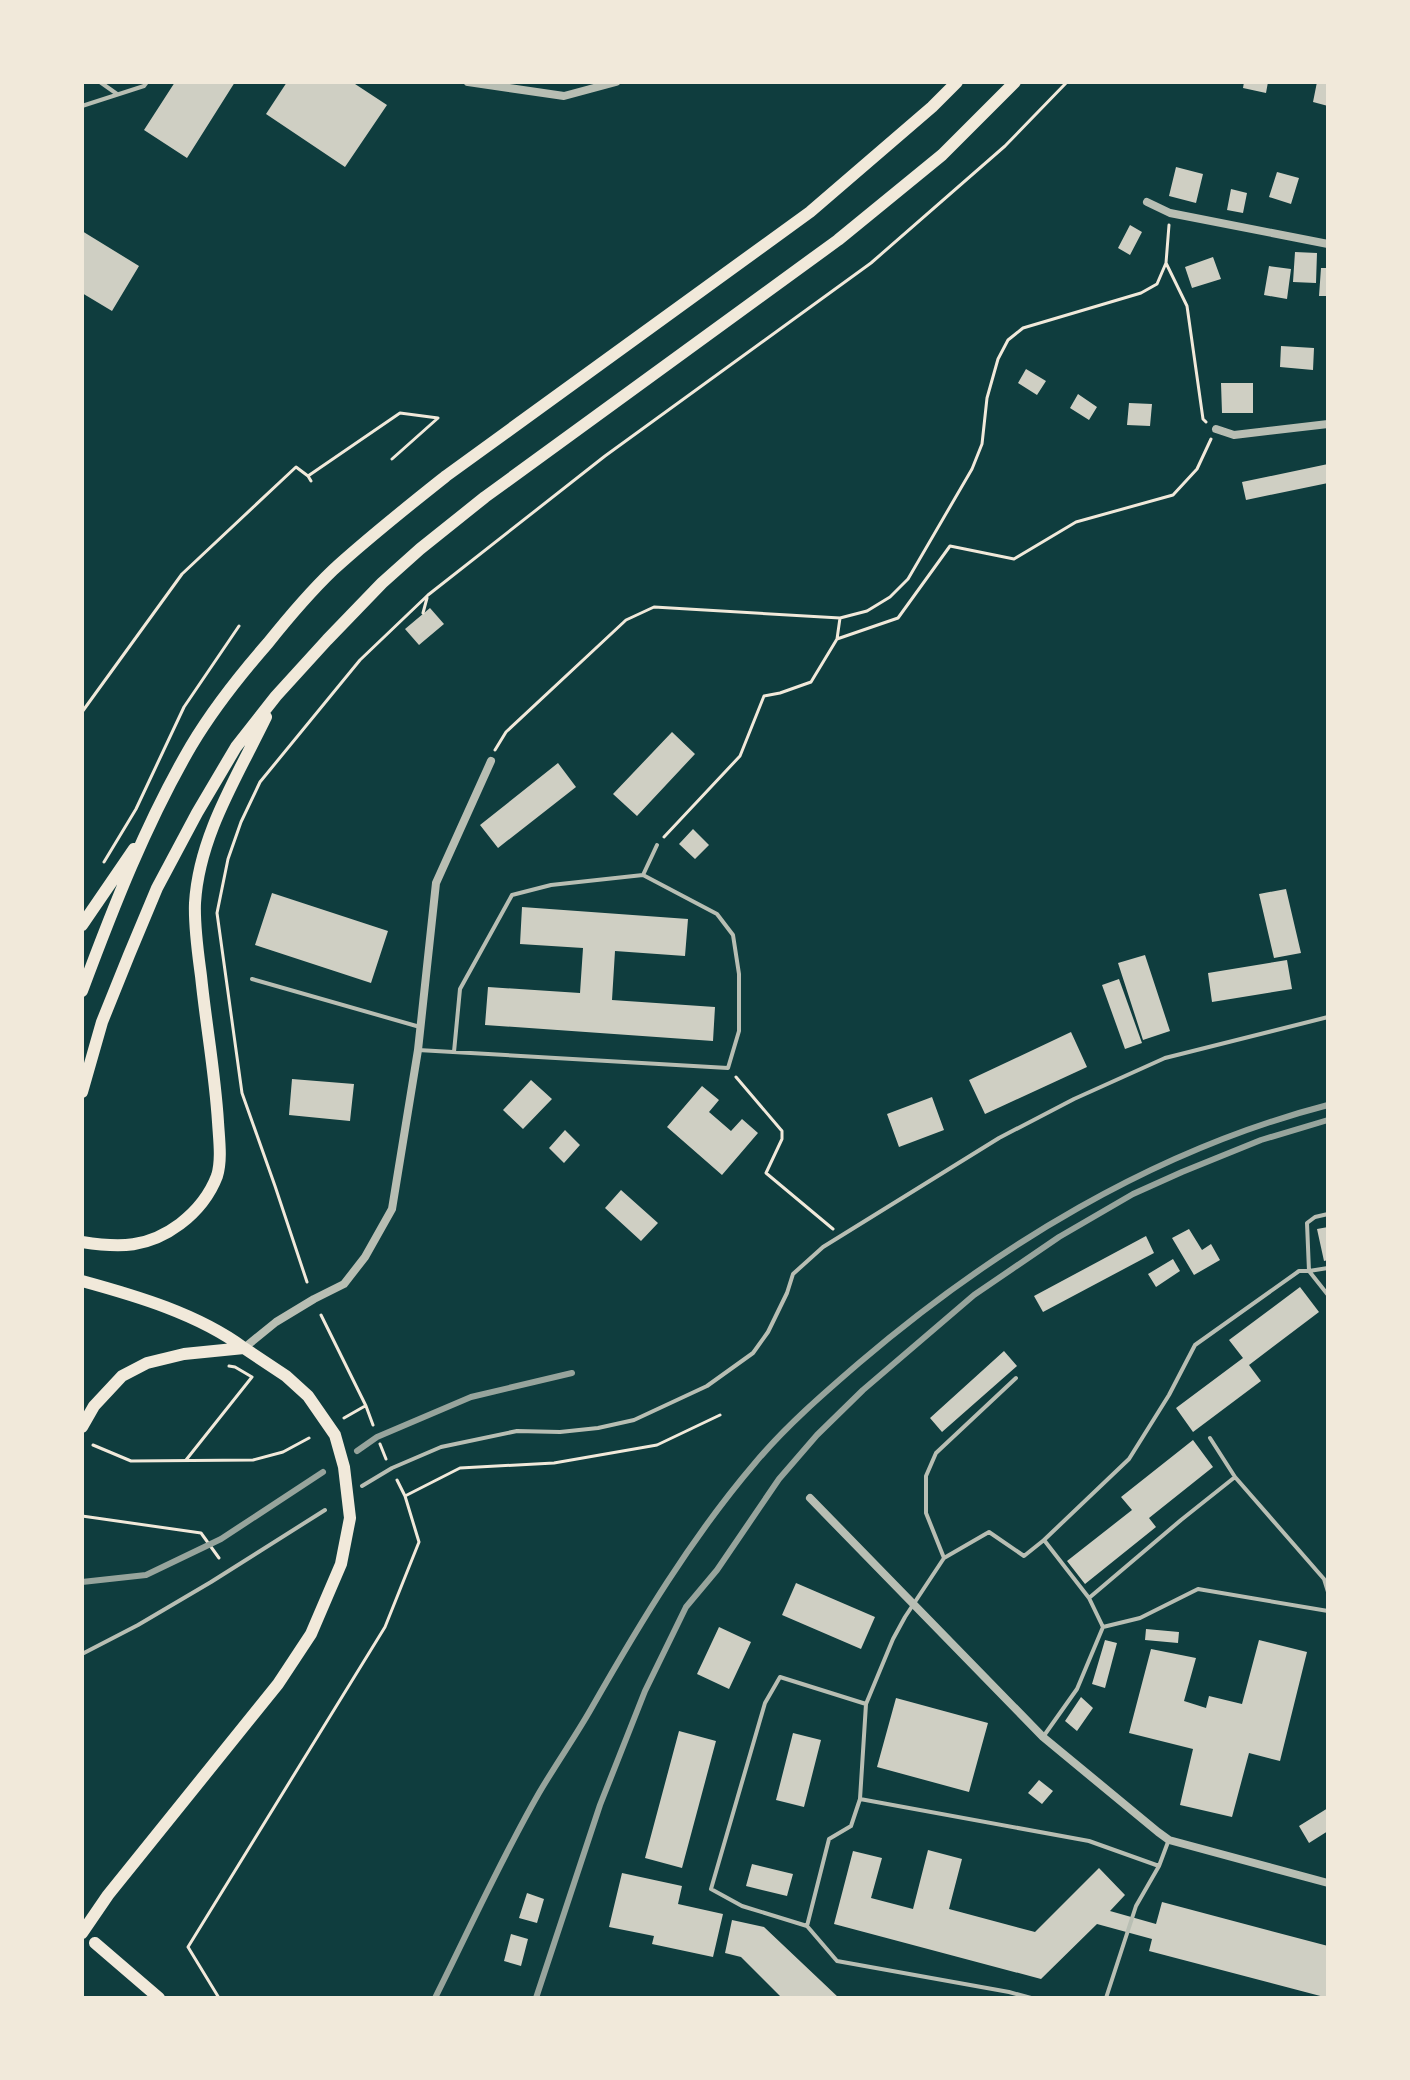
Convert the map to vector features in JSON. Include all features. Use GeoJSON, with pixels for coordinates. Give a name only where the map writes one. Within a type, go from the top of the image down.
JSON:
{"type":"FeatureCollection","features":[{"type":"Feature","properties":{"kind":"main road"},"geometry":{"type":"LineString","coordinates":[[82,991],[153,820],[192,745],[234,682],[331,572],[446,476],[810,212],[957,82]]}},
{"type":"Feature","properties":{"kind":"main road"},"geometry":{"type":"LineString","coordinates":[[83,1088],[102,1022],[157,888],[220,772],[276,696],[327,640],[420,549],[485,497],[838,240],[942,155],[1015,82]]}},
{"type":"Feature","properties":{"kind":"main road"},"geometry":{"type":"LineString","coordinates":[[82,1242],[111,1247],[144,1243],[168,1233],[194,1213],[207,1197],[218,1174],[217,1109],[195,906],[199,867],[219,812],[276,696]]}},
{"type":"Feature","properties":{"kind":"main road"},"geometry":{"type":"LineString","coordinates":[[82,925],[153,820]]}},
{"type":"Feature","properties":{"kind":"main road"},"geometry":{"type":"LineString","coordinates":[[82,1281],[141,1297],[226,1335],[286,1376],[308,1396],[335,1435],[344,1467],[350,1518],[341,1564],[311,1634],[278,1684],[108,1895],[82,1933]]}},
{"type":"Feature","properties":{"kind":"main road"},"geometry":{"type":"LineString","coordinates":[[82,1427],[94,1406],[122,1376],[147,1363],[184,1354],[244,1348]]}},
{"type":"Feature","properties":{"kind":"main road"},"geometry":{"type":"LineString","coordinates":[[95,1943],[159,1998]]}},
{"type":"Feature","properties":{"kind":"street"},"geometry":{"type":"LineString","coordinates":[[468,82],[564,96],[616,82]]}},
{"type":"Feature","properties":{"kind":"street"},"geometry":{"type":"LineString","coordinates":[[1147,202],[1170,213],[1328,244]]}},
{"type":"Feature","properties":{"kind":"street"},"geometry":{"type":"LineString","coordinates":[[1216,429],[1234,435],[1328,424]]}},
{"type":"Feature","properties":{"kind":"street"},"geometry":{"type":"LineString","coordinates":[[244,1348],[276,1322],[344,1284],[365,1257],[392,1209],[418,1050],[436,883],[491,761]]}},
{"type":"Feature","properties":{"kind":"street"},"geometry":{"type":"LineString","coordinates":[[810,1498],[1043,1737],[1158,1832],[1169,1840],[1328,1883]]}},
{"type":"Feature","properties":{"kind":"lane"},"geometry":{"type":"LineString","coordinates":[[100,82],[117,94]]}},
{"type":"Feature","properties":{"kind":"lane"},"geometry":{"type":"LineString","coordinates":[[82,106],[144,86],[147,82]]}},
{"type":"Feature","properties":{"kind":"lane"},"geometry":{"type":"LineString","coordinates":[[643,875],[657,845]]}},
{"type":"Feature","properties":{"kind":"lane"},"geometry":{"type":"LineString","coordinates":[[418,1050],[728,1068],[739,1031],[739,974],[733,935],[717,914],[643,875],[551,885],[512,895],[460,989],[454,1052]]}},
{"type":"Feature","properties":{"kind":"lane"},"geometry":{"type":"LineString","coordinates":[[252,979],[420,1027]]}},
{"type":"Feature","properties":{"kind":"lane"},"geometry":{"type":"LineString","coordinates":[[362,1486],[392,1468],[441,1447],[517,1431],[560,1432],[622,1423],[707,1386],[753,1353],[768,1332],[793,1274],[823,1247],[999,1138],[1074,1099],[1165,1058],[1328,1017]]}},
{"type":"Feature","properties":{"kind":"lane"},"geometry":{"type":"LineString","coordinates":[[1328,1214],[1307,1223],[1309,1271],[1328,1295]]}},
{"type":"Feature","properties":{"kind":"lane"},"geometry":{"type":"LineString","coordinates":[[807,1926],[829,1839],[851,1826],[860,1799],[866,1704],[893,1639],[944,1558],[989,1532],[1024,1556],[1129,1459],[1169,1395],[1195,1345],[1299,1271],[1328,1268]]}},
{"type":"Feature","properties":{"kind":"lane"},"geometry":{"type":"LineString","coordinates":[[944,1558],[926,1513],[926,1476],[936,1453],[1016,1378]]}},
{"type":"Feature","properties":{"kind":"lane"},"geometry":{"type":"LineString","coordinates":[[1210,1438],[1235,1477],[1324,1579],[1328,1592]]}},
{"type":"Feature","properties":{"kind":"lane"},"geometry":{"type":"LineString","coordinates":[[1089,1598],[1235,1477]]}},
{"type":"Feature","properties":{"kind":"lane"},"geometry":{"type":"LineString","coordinates":[[82,1654],[162,1611],[325,1510]]}},
{"type":"Feature","properties":{"kind":"lane"},"geometry":{"type":"LineString","coordinates":[[1043,1737],[1077,1689],[1103,1627],[1089,1598],[1044,1540]]}},
{"type":"Feature","properties":{"kind":"lane"},"geometry":{"type":"LineString","coordinates":[[1103,1627],[1140,1618],[1198,1589],[1328,1611]]}},
{"type":"Feature","properties":{"kind":"lane"},"geometry":{"type":"LineString","coordinates":[[866,1704],[780,1677],[765,1703],[711,1889],[742,1906],[807,1926],[837,1961],[1031,1998]]}},
{"type":"Feature","properties":{"kind":"lane"},"geometry":{"type":"LineString","coordinates":[[860,1799],[1089,1841],[1159,1866]]}},
{"type":"Feature","properties":{"kind":"lane"},"geometry":{"type":"LineString","coordinates":[[1106,1998],[1136,1906],[1159,1866],[1169,1840]]}},
{"type":"Feature","properties":{"kind":"path"},"geometry":{"type":"LineString","coordinates":[[307,1282],[242,1093],[217,913],[228,859],[260,782],[360,660],[428,595],[605,456],[871,263],[1005,146],[1067,82]]}},
{"type":"Feature","properties":{"kind":"path"},"geometry":{"type":"LineString","coordinates":[[491,761],[506,732],[626,620],[654,607],[840,618],[867,611],[890,597],[908,579],[972,469],[982,444],[987,398],[994,372],[1008,340],[1023,328],[1141,293],[1157,284],[1166,263],[1170,213]]}},
{"type":"Feature","properties":{"kind":"path"},"geometry":{"type":"LineString","coordinates":[[837,639],[898,618],[950,546],[1014,559],[1076,522],[1173,495],[1197,469],[1216,429],[1203,419],[1187,306],[1166,263]]}},
{"type":"Feature","properties":{"kind":"path"},"geometry":{"type":"LineString","coordinates":[[308,476],[400,413],[438,418],[392,459]]}},
{"type":"Feature","properties":{"kind":"path"},"geometry":{"type":"LineString","coordinates":[[82,712],[182,574],[296,467],[311,481]]}},
{"type":"Feature","properties":{"kind":"path"},"geometry":{"type":"LineString","coordinates":[[423,613],[428,595]]}},
{"type":"Feature","properties":{"kind":"path"},"geometry":{"type":"LineString","coordinates":[[657,845],[740,756],[764,696],[811,682],[837,639],[840,618]]}},
{"type":"Feature","properties":{"kind":"path"},"geometry":{"type":"LineString","coordinates":[[105,861],[136,809],[184,707],[239,626]]}},
{"type":"Feature","properties":{"kind":"path"},"geometry":{"type":"LineString","coordinates":[[728,1068],[782,1131],[782,1139],[766,1173],[842,1235]]}},
{"type":"Feature","properties":{"kind":"path"},"geometry":{"type":"LineString","coordinates":[[321,1315],[373,1425]]}},
{"type":"Feature","properties":{"kind":"path"},"geometry":{"type":"LineString","coordinates":[[186,1460],[252,1377]]}},
{"type":"Feature","properties":{"kind":"path"},"geometry":{"type":"LineString","coordinates":[[344,1418],[366,1406]]}},
{"type":"Feature","properties":{"kind":"path"},"geometry":{"type":"LineString","coordinates":[[405,1496],[460,1468],[554,1463],[657,1445],[720,1415]]}},
{"type":"Feature","properties":{"kind":"path"},"geometry":{"type":"LineString","coordinates":[[93,1445],[131,1461],[253,1460],[283,1452],[309,1438]]}},
{"type":"Feature","properties":{"kind":"path"},"geometry":{"type":"LineString","coordinates":[[380,1444],[386,1459]]}},
{"type":"Feature","properties":{"kind":"path"},"geometry":{"type":"LineString","coordinates":[[219,1998],[188,1947],[385,1627],[419,1542],[397,1479]]}},
{"type":"Feature","properties":{"kind":"path"},"geometry":{"type":"LineString","coordinates":[[82,1516],[201,1533],[219,1558]]}},
{"type":"Feature","properties":{"kind":"building"},"geometry":{"type":"Polygon","coordinates":[[[175,82],[235,82],[187,158],[144,130],[175,82]]]}},
{"type":"Feature","properties":{"kind":"building"},"geometry":{"type":"Polygon","coordinates":[[[287,82],[352,82],[387,105],[345,167],[266,114],[287,82]]]}},
{"type":"Feature","properties":{"kind":"building"},"geometry":{"type":"Polygon","coordinates":[[[1244,82],[1268,82],[1266,93],[1243,88],[1244,82]]]}},
{"type":"Feature","properties":{"kind":"building"},"geometry":{"type":"Polygon","coordinates":[[[1317,82],[1328,82],[1328,106],[1313,102],[1317,82]]]}},
{"type":"Feature","properties":{"kind":"building"},"geometry":{"type":"Polygon","coordinates":[[[1176,167],[1203,174],[1196,203],[1169,196],[1176,167]]]}},
{"type":"Feature","properties":{"kind":"building"},"geometry":{"type":"Polygon","coordinates":[[[1277,172],[1299,178],[1291,204],[1269,197],[1277,172]]]}},
{"type":"Feature","properties":{"kind":"building"},"geometry":{"type":"Polygon","coordinates":[[[1231,189],[1247,193],[1243,213],[1227,210],[1231,189]]]}},
{"type":"Feature","properties":{"kind":"building"},"geometry":{"type":"Polygon","coordinates":[[[1130,225],[1142,232],[1130,255],[1118,248],[1130,225]]]}},
{"type":"Feature","properties":{"kind":"building"},"geometry":{"type":"Polygon","coordinates":[[[82,231],[139,266],[112,311],[82,293],[82,231]]]}},
{"type":"Feature","properties":{"kind":"building"},"geometry":{"type":"Polygon","coordinates":[[[1295,252],[1317,253],[1316,283],[1293,282],[1295,252]]]}},
{"type":"Feature","properties":{"kind":"building"},"geometry":{"type":"Polygon","coordinates":[[[1213,257],[1221,279],[1192,288],[1185,267],[1213,257]]]}},
{"type":"Feature","properties":{"kind":"building"},"geometry":{"type":"Polygon","coordinates":[[[1269,266],[1291,269],[1287,299],[1264,295],[1269,266]]]}},
{"type":"Feature","properties":{"kind":"building"},"geometry":{"type":"Polygon","coordinates":[[[1321,268],[1328,268],[1328,296],[1319,296],[1321,268]]]}},
{"type":"Feature","properties":{"kind":"building"},"geometry":{"type":"Polygon","coordinates":[[[1281,346],[1314,348],[1313,370],[1280,367],[1281,346]]]}},
{"type":"Feature","properties":{"kind":"building"},"geometry":{"type":"Polygon","coordinates":[[[1026,369],[1046,381],[1037,395],[1018,383],[1026,369]]]}},
{"type":"Feature","properties":{"kind":"building"},"geometry":{"type":"Polygon","coordinates":[[[1221,383],[1253,383],[1253,413],[1222,413],[1221,383]]]}},
{"type":"Feature","properties":{"kind":"building"},"geometry":{"type":"Polygon","coordinates":[[[1078,394],[1097,407],[1089,420],[1070,408],[1078,394]]]}},
{"type":"Feature","properties":{"kind":"building"},"geometry":{"type":"Polygon","coordinates":[[[1129,403],[1152,404],[1150,426],[1127,425],[1129,403]]]}},
{"type":"Feature","properties":{"kind":"building"},"geometry":{"type":"Polygon","coordinates":[[[1328,464],[1328,483],[1246,500],[1242,482],[1328,464]]]}},
{"type":"Feature","properties":{"kind":"building"},"geometry":{"type":"Polygon","coordinates":[[[430,608],[444,624],[419,645],[405,629],[430,608]]]}},
{"type":"Feature","properties":{"kind":"building"},"geometry":{"type":"Polygon","coordinates":[[[672,732],[695,754],[637,816],[613,794],[672,732]]]}},
{"type":"Feature","properties":{"kind":"building"},"geometry":{"type":"Polygon","coordinates":[[[558,763],[576,787],[498,848],[480,825],[558,763]]]}},
{"type":"Feature","properties":{"kind":"building"},"geometry":{"type":"Polygon","coordinates":[[[693,829],[709,845],[695,859],[679,844],[693,829]]]}},
{"type":"Feature","properties":{"kind":"building"},"geometry":{"type":"Polygon","coordinates":[[[1286,889],[1301,953],[1274,958],[1259,894],[1286,889]]]}},
{"type":"Feature","properties":{"kind":"building"},"geometry":{"type":"Polygon","coordinates":[[[272,893],[388,931],[371,983],[255,945],[272,893]]]}},
{"type":"Feature","properties":{"kind":"building"},"geometry":{"type":"Polygon","coordinates":[[[522,907],[688,919],[685,956],[615,951],[612,1000],[715,1007],[713,1041],[485,1025],[488,987],[580,993],[583,948],[520,944],[522,907]]]}},
{"type":"Feature","properties":{"kind":"building"},"geometry":{"type":"Polygon","coordinates":[[[1145,955],[1170,1031],[1143,1040],[1118,963],[1145,955]]]}},
{"type":"Feature","properties":{"kind":"building"},"geometry":{"type":"Polygon","coordinates":[[[1287,960],[1292,989],[1212,1002],[1208,973],[1287,960]]]}},
{"type":"Feature","properties":{"kind":"building"},"geometry":{"type":"Polygon","coordinates":[[[1119,979],[1142,1043],[1125,1049],[1102,985],[1119,979]]]}},
{"type":"Feature","properties":{"kind":"building"},"geometry":{"type":"Polygon","coordinates":[[[1071,1032],[1087,1067],[985,1114],[969,1080],[1071,1032]]]}},
{"type":"Feature","properties":{"kind":"building"},"geometry":{"type":"Polygon","coordinates":[[[292,1079],[354,1084],[350,1121],[289,1115],[292,1079]]]}},
{"type":"Feature","properties":{"kind":"building"},"geometry":{"type":"Polygon","coordinates":[[[531,1080],[552,1099],[523,1129],[503,1110],[531,1080]]]}},
{"type":"Feature","properties":{"kind":"building"},"geometry":{"type":"Polygon","coordinates":[[[702,1086],[719,1100],[709,1112],[731,1131],[742,1119],[758,1133],[722,1175],[667,1127],[702,1086]]]}},
{"type":"Feature","properties":{"kind":"building"},"geometry":{"type":"Polygon","coordinates":[[[932,1097],[944,1130],[899,1147],[887,1114],[932,1097]]]}},
{"type":"Feature","properties":{"kind":"building"},"geometry":{"type":"Polygon","coordinates":[[[565,1130],[580,1145],[564,1163],[549,1148],[565,1130]]]}},
{"type":"Feature","properties":{"kind":"building"},"geometry":{"type":"Polygon","coordinates":[[[621,1190],[658,1223],[641,1241],[605,1208],[621,1190]]]}},
{"type":"Feature","properties":{"kind":"building"},"geometry":{"type":"Polygon","coordinates":[[[1328,1227],[1328,1260],[1324,1261],[1317,1229],[1328,1227]]]}},
{"type":"Feature","properties":{"kind":"building"},"geometry":{"type":"Polygon","coordinates":[[[1189,1229],[1202,1250],[1211,1244],[1220,1260],[1194,1275],[1172,1238],[1189,1229]]]}},
{"type":"Feature","properties":{"kind":"building"},"geometry":{"type":"Polygon","coordinates":[[[1146,1236],[1154,1253],[1043,1312],[1034,1296],[1146,1236]]]}},
{"type":"Feature","properties":{"kind":"building"},"geometry":{"type":"Polygon","coordinates":[[[1173,1259],[1180,1271],[1156,1287],[1148,1274],[1173,1259]]]}},
{"type":"Feature","properties":{"kind":"building"},"geometry":{"type":"Polygon","coordinates":[[[1300,1287],[1319,1312],[1249,1365],[1261,1381],[1193,1432],[1176,1408],[1243,1358],[1229,1340],[1300,1287]]]}},
{"type":"Feature","properties":{"kind":"building"},"geometry":{"type":"Polygon","coordinates":[[[1004,1351],[1017,1366],[942,1432],[930,1418],[1004,1351]]]}},
{"type":"Feature","properties":{"kind":"building"},"geometry":{"type":"Polygon","coordinates":[[[1193,1440],[1213,1467],[1149,1518],[1156,1527],[1085,1584],[1067,1561],[1132,1510],[1121,1497],[1193,1440]]]}},
{"type":"Feature","properties":{"kind":"building"},"geometry":{"type":"Polygon","coordinates":[[[796,1583],[875,1617],[861,1649],[782,1615],[796,1583]]]}},
{"type":"Feature","properties":{"kind":"building"},"geometry":{"type":"Polygon","coordinates":[[[719,1627],[751,1642],[729,1689],[697,1674],[719,1627]]]}},
{"type":"Feature","properties":{"kind":"building"},"geometry":{"type":"Polygon","coordinates":[[[1146,1629],[1179,1632],[1178,1643],[1145,1640],[1146,1629]]]}},
{"type":"Feature","properties":{"kind":"building"},"geometry":{"type":"Polygon","coordinates":[[[1105,1640],[1117,1643],[1105,1688],[1092,1684],[1105,1640]]]}},
{"type":"Feature","properties":{"kind":"building"},"geometry":{"type":"Polygon","coordinates":[[[1259,1640],[1307,1652],[1280,1761],[1249,1753],[1232,1817],[1180,1805],[1193,1749],[1129,1733],[1151,1649],[1196,1658],[1184,1701],[1206,1708],[1209,1696],[1242,1704],[1259,1640]]]}},
{"type":"Feature","properties":{"kind":"building"},"geometry":{"type":"Polygon","coordinates":[[[1081,1697],[1093,1708],[1077,1731],[1065,1721],[1081,1697]]]}},
{"type":"Feature","properties":{"kind":"building"},"geometry":{"type":"Polygon","coordinates":[[[896,1698],[988,1723],[969,1792],[877,1767],[896,1698]]]}},
{"type":"Feature","properties":{"kind":"building"},"geometry":{"type":"Polygon","coordinates":[[[679,1731],[716,1741],[682,1868],[645,1858],[679,1731]]]}},
{"type":"Feature","properties":{"kind":"building"},"geometry":{"type":"Polygon","coordinates":[[[793,1733],[821,1740],[804,1807],[776,1800],[793,1733]]]}},
{"type":"Feature","properties":{"kind":"building"},"geometry":{"type":"Polygon","coordinates":[[[1039,1780],[1053,1791],[1042,1804],[1028,1793],[1039,1780]]]}},
{"type":"Feature","properties":{"kind":"building"},"geometry":{"type":"Polygon","coordinates":[[[1328,1808],[1328,1831],[1309,1843],[1299,1826],[1328,1808]]]}},
{"type":"Feature","properties":{"kind":"building"},"geometry":{"type":"Polygon","coordinates":[[[928,1850],[962,1859],[949,1909],[1035,1932],[1099,1868],[1125,1895],[1110,1911],[1156,1924],[1162,1902],[1328,1946],[1328,1998],[1149,1951],[1152,1939],[1097,1924],[1041,1979],[834,1924],[853,1851],[882,1858],[871,1898],[913,1909],[928,1850]]]}},
{"type":"Feature","properties":{"kind":"building"},"geometry":{"type":"Polygon","coordinates":[[[752,1864],[793,1874],[787,1896],[746,1886],[752,1864]]]}},
{"type":"Feature","properties":{"kind":"building"},"geometry":{"type":"Polygon","coordinates":[[[622,1873],[682,1886],[678,1904],[723,1914],[713,1957],[652,1944],[654,1936],[609,1927],[622,1873]]]}},
{"type":"Feature","properties":{"kind":"building"},"geometry":{"type":"Polygon","coordinates":[[[527,1893],[544,1899],[537,1923],[519,1918],[527,1893]]]}},
{"type":"Feature","properties":{"kind":"building"},"geometry":{"type":"Polygon","coordinates":[[[732,1920],[764,1927],[839,1998],[782,1998],[741,1957],[725,1953],[732,1920]]]}},
{"type":"Feature","properties":{"kind":"building"},"geometry":{"type":"Polygon","coordinates":[[[511,1934],[528,1939],[521,1966],[504,1961],[511,1934]]]}},
{"type":"Feature","properties":{"kind":"railway"},"geometry":{"type":"LineString","coordinates":[[435,1998],[525,1818],[648,1613],[709,1521],[792,1423],[911,1320],[1021,1242],[1079,1207],[1200,1148],[1263,1124],[1328,1105]]}},
{"type":"Feature","properties":{"kind":"railway"},"geometry":{"type":"LineString","coordinates":[[536,1998],[600,1805],[645,1691],[686,1607],[717,1570],[779,1479],[817,1435],[863,1390],[974,1295],[1059,1237],[1133,1194],[1182,1172],[1261,1140],[1328,1120]]}},
{"type":"Feature","properties":{"kind":"railway"},"geometry":{"type":"LineString","coordinates":[[357,1451],[377,1437],[471,1397],[572,1373]]}},
{"type":"Feature","properties":{"kind":"railway"},"geometry":{"type":"LineString","coordinates":[[82,1582],[146,1575],[221,1539],[323,1472]]}}]}
